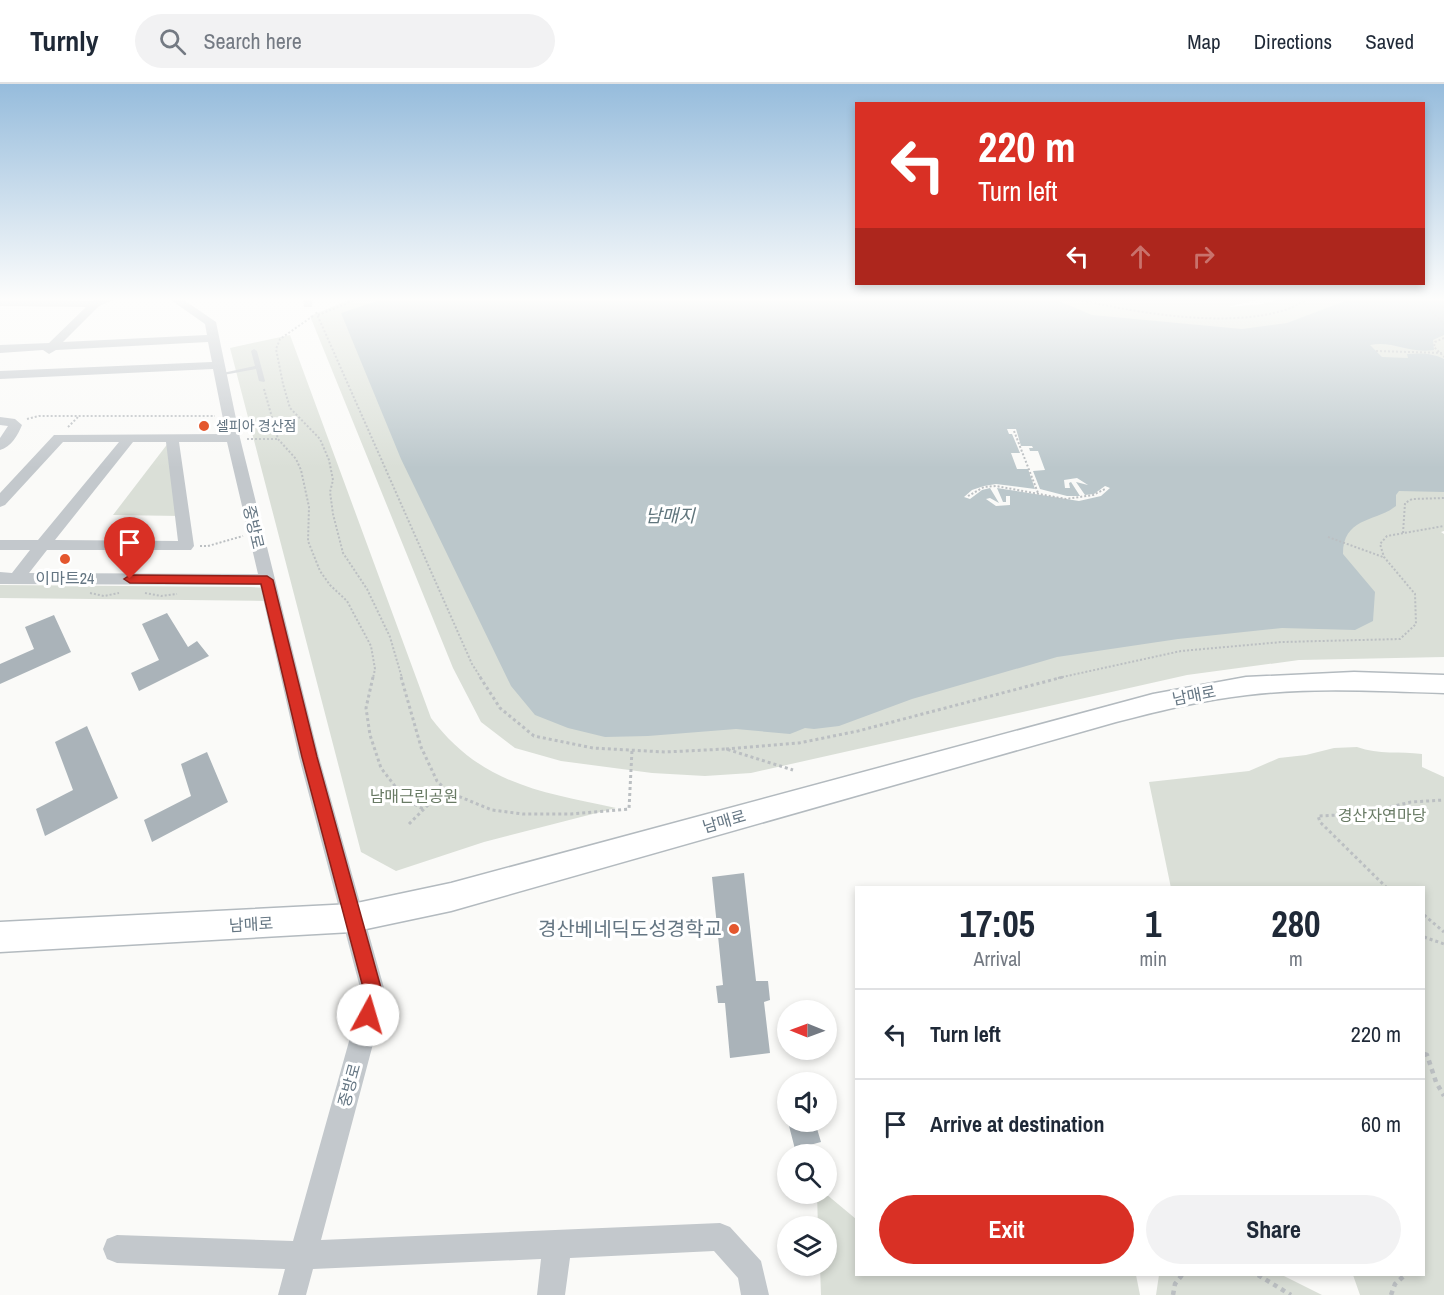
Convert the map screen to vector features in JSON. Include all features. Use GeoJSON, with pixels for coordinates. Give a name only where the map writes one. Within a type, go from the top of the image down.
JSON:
{"type":"FeatureCollection","features":[{"type":"Feature","properties":{"kind":"street"},"geometry":{"type":"LineString","coordinates":[[27,373],[45,355]]}},
{"type":"Feature","properties":{"kind":"street","name":"중방로"},"geometry":{"type":"LineString","coordinates":[[215,355],[309,757],[374,995],[292,1295]]}},
{"type":"Feature","properties":{"kind":"street"},"geometry":{"type":"LineString","coordinates":[[0,375],[218,370]]}},
{"type":"Feature","properties":{"kind":"street"},"geometry":{"type":"LineString","coordinates":[[0,446],[15,429],[15,425],[5,422]]}},
{"type":"Feature","properties":{"kind":"street"},"geometry":{"type":"LineString","coordinates":[[0,502],[59,438],[233,438]]}},
{"type":"Feature","properties":{"kind":"street"},"geometry":{"type":"LineString","coordinates":[[8,578],[42,545],[129,438]]}},
{"type":"Feature","properties":{"kind":"street"},"geometry":{"type":"LineString","coordinates":[[0,545],[186,546],[172,438]]}},
{"type":"Feature","properties":{"kind":"street"},"geometry":{"type":"LineString","coordinates":[[0,482],[18,482]]}},
{"type":"Feature","properties":{"kind":"street"},"geometry":{"type":"LineString","coordinates":[[8,578],[267,580]]}},
{"type":"Feature","properties":{"kind":"street","name":"남매로"},"geometry":{"type":"LineString","coordinates":[[0,937],[352,918],[451,897],[1104,715],[1171,699],[1275,683],[1318,681],[1444,684]]}},
{"type":"Feature","properties":{"kind":"street"},"geometry":{"type":"LineString","coordinates":[[117,1249],[303,1255],[720,1237],[751,1271],[754,1295]]}},
{"type":"Feature","properties":{"kind":"street"},"geometry":{"type":"LineString","coordinates":[[551,1295],[557,1245]]}},
{"type":"Feature","properties":{"kind":"lane"},"geometry":{"type":"LineString","coordinates":[[255,355],[262,381]]}},
{"type":"Feature","properties":{"kind":"lane"},"geometry":{"type":"LineString","coordinates":[[218,370],[258,367]]}},
{"type":"Feature","properties":{"kind":"path"},"geometry":{"type":"LineString","coordinates":[[277,355],[290,408],[320,439],[329,460],[333,480],[330,492],[333,514],[343,553],[367,589],[390,637],[421,747],[437,782],[444,789],[492,810],[523,814],[571,814],[629,809],[632,750]]}},
{"type":"Feature","properties":{"kind":"path"},"geometry":{"type":"LineString","coordinates":[[334,355],[472,664],[500,708],[534,736],[593,748],[665,752],[799,743],[858,731],[1066,676],[1180,651],[1282,642],[1400,639],[1416,624],[1415,594],[1384,557],[1380,544],[1388,536],[1444,526]]}},
{"type":"Feature","properties":{"kind":"path"},"geometry":{"type":"LineString","coordinates":[[262,381],[278,439],[296,459],[301,470],[309,507],[308,541],[320,571],[330,585],[347,601],[371,646],[375,669],[366,708],[370,735],[381,768],[405,799],[423,809]]}},
{"type":"Feature","properties":{"kind":"path"},"geometry":{"type":"LineString","coordinates":[[5,422],[39,416],[229,416]]}},
{"type":"Feature","properties":{"kind":"path"},"geometry":{"type":"LineString","coordinates":[[1014,431],[1038,493]]}},
{"type":"Feature","properties":{"kind":"path"},"geometry":{"type":"LineString","coordinates":[[233,438],[278,439]]}},
{"type":"Feature","properties":{"kind":"path"},"geometry":{"type":"LineString","coordinates":[[968,496],[984,487],[996,486],[1071,498],[1096,495],[1104,489]]}},
{"type":"Feature","properties":{"kind":"path"},"geometry":{"type":"LineString","coordinates":[[1403,533],[1405,503],[1412,499],[1444,498]]}},
{"type":"Feature","properties":{"kind":"path"},"geometry":{"type":"LineString","coordinates":[[186,546],[208,546],[255,532]]}},
{"type":"Feature","properties":{"kind":"path"},"geometry":{"type":"LineString","coordinates":[[1328,537],[1384,557]]}},
{"type":"Feature","properties":{"kind":"path"},"geometry":{"type":"LineString","coordinates":[[726,749],[793,770]]}},
{"type":"Feature","properties":{"kind":"path"},"geometry":{"type":"LineString","coordinates":[[409,824],[444,789]]}},
{"type":"Feature","properties":{"kind":"path"},"geometry":{"type":"LineString","coordinates":[[1385,886],[1320,822],[1318,816],[1361,814],[1411,802],[1444,800]]}},
{"type":"Feature","properties":{"kind":"path"},"geometry":{"type":"LineString","coordinates":[[1425,916],[1444,932]]}},
{"type":"Feature","properties":{"kind":"path"},"geometry":{"type":"LineString","coordinates":[[1425,938],[1444,944]]}},
{"type":"Feature","properties":{"kind":"path"},"geometry":{"type":"LineString","coordinates":[[1425,1054],[1444,1096]]}},
{"type":"Feature","properties":{"kind":"path"},"geometry":{"type":"LineString","coordinates":[[1173,1295],[1175,1284],[1181,1276]]}},
{"type":"Feature","properties":{"kind":"path"},"geometry":{"type":"LineString","coordinates":[[1260,1276],[1291,1295]]}},
{"type":"Feature","properties":{"kind":"path"},"geometry":{"type":"LineString","coordinates":[[1391,1295],[1403,1276]]}},
{"type":"Feature","properties":{"kind":"green space","name":"남매근린공원"},"geometry":{"type":"Polygon","coordinates":[[[232,355],[297,355],[431,718],[470,758],[491,771],[537,790],[616,808],[484,842],[396,871],[361,852],[232,355]]]}},
{"type":"Feature","properties":{"kind":"green space","name":"남매지"},"geometry":{"type":"Polygon","coordinates":[[[326,355],[1444,355],[1444,531],[1441,532],[1444,534],[1444,657],[1299,660],[1187,675],[751,773],[705,776],[652,773],[561,761],[515,748],[481,722],[453,668],[326,355]]]}},
{"type":"Feature","properties":{"kind":"green space"},"geometry":{"type":"Polygon","coordinates":[[[172,438],[182,516],[113,515],[172,438]]]}},
{"type":"Feature","properties":{"kind":"green space"},"geometry":{"type":"Polygon","coordinates":[[[0,585],[269,588],[271,601],[0,598],[0,585]]]}},
{"type":"Feature","properties":{"kind":"green space","name":"경산자연마당"},"geometry":{"type":"Polygon","coordinates":[[[1357,747],[1381,752],[1422,754],[1422,767],[1444,777],[1444,1295],[1360,1295],[1353,1276],[1425,1276],[1425,886],[1171,886],[1149,782],[1249,771],[1279,758],[1306,755],[1334,748],[1357,747]]]}},
{"type":"Feature","properties":{"kind":"green space"},"geometry":{"type":"Polygon","coordinates":[[[837,1203],[855,1218],[855,1276],[1136,1276],[1140,1295],[821,1295],[820,1276],[837,1276],[837,1216],[818,1216],[817,1204],[837,1203]]]}},
{"type":"Feature","properties":{"kind":"green space"},"geometry":{"type":"Polygon","coordinates":[[[1159,1276],[1284,1276],[1322,1295],[1156,1295],[1159,1276]]]}},
{"type":"Feature","properties":{"kind":"water","name":"남매지"},"geometry":{"type":"Polygon","coordinates":[[[358,355],[1380,355],[1382,357],[1408,358],[1407,355],[1425,355],[1444,359],[1444,492],[1399,491],[1396,495],[1396,506],[1354,527],[1344,542],[1343,554],[1375,592],[1373,621],[1355,630],[1282,628],[1178,639],[1057,657],[912,699],[839,726],[805,728],[790,734],[736,729],[605,737],[568,728],[535,715],[511,686],[401,459],[358,355]]]}},
{"type":"Feature","properties":{"kind":"pier"},"geometry":{"type":"Polygon","coordinates":[[[1007,429],[1016,429],[1021,446],[1032,446],[1033,448],[1029,448],[1030,451],[1038,451],[1045,470],[1033,471],[1040,489],[1067,496],[1080,496],[1071,482],[1069,483],[1070,488],[1065,488],[1064,480],[1077,478],[1088,485],[1076,482],[1085,495],[1094,494],[1105,486],[1110,488],[1101,496],[1079,501],[997,488],[1003,502],[1006,502],[1006,496],[1010,496],[1010,505],[996,506],[986,499],[990,498],[999,503],[990,488],[982,490],[970,499],[964,497],[972,490],[996,484],[1035,489],[1028,469],[1017,469],[1011,453],[1020,453],[1012,434],[1009,434],[1007,429]]]}},
{"type":"Feature","properties":{"kind":"building"},"geometry":{"type":"Polygon","coordinates":[[[167,613],[188,647],[197,641],[209,656],[139,691],[131,673],[159,660],[142,624],[167,613]]]}},
{"type":"Feature","properties":{"kind":"building"},"geometry":{"type":"Polygon","coordinates":[[[54,615],[71,652],[0,684],[0,664],[34,649],[25,627],[54,615]]]}},
{"type":"Feature","properties":{"kind":"building"},"geometry":{"type":"Polygon","coordinates":[[[87,726],[118,798],[45,836],[36,809],[73,790],[55,742],[87,726]]]}},
{"type":"Feature","properties":{"kind":"building"},"geometry":{"type":"Polygon","coordinates":[[[207,752],[228,802],[152,842],[144,820],[191,796],[181,764],[207,752]]]}},
{"type":"Feature","properties":{"kind":"building","name":"경산베네딕도성경학교"},"geometry":{"type":"Polygon","coordinates":[[[744,873],[756,981],[768,981],[770,1000],[764,1002],[770,1053],[730,1058],[725,1003],[718,1003],[716,986],[723,985],[712,877],[744,873]]]}},
{"type":"Feature","properties":{"kind":"building"},"geometry":{"type":"Polygon","coordinates":[[[791,1132],[818,1132],[821,1142],[814,1144],[794,1144],[791,1132]]]}},
{"type":"Feature","properties":{"kind":"place","name":"셀피아 경산점"},"geometry":{"type":"Point","coordinates":[204,426]}},
{"type":"Feature","properties":{"kind":"place","name":"이마트24"},"geometry":{"type":"Point","coordinates":[65,559]}},
{"type":"Feature","properties":{"kind":"place","name":"경산베네딕도성경학교"},"geometry":{"type":"Point","coordinates":[734,929]}},
{"type":"Feature","properties":{"kind":"route"},"geometry":{"type":"LineString","coordinates":[[130,579],[267,580],[309,757],[374,995],[368,1015]]}}]}
